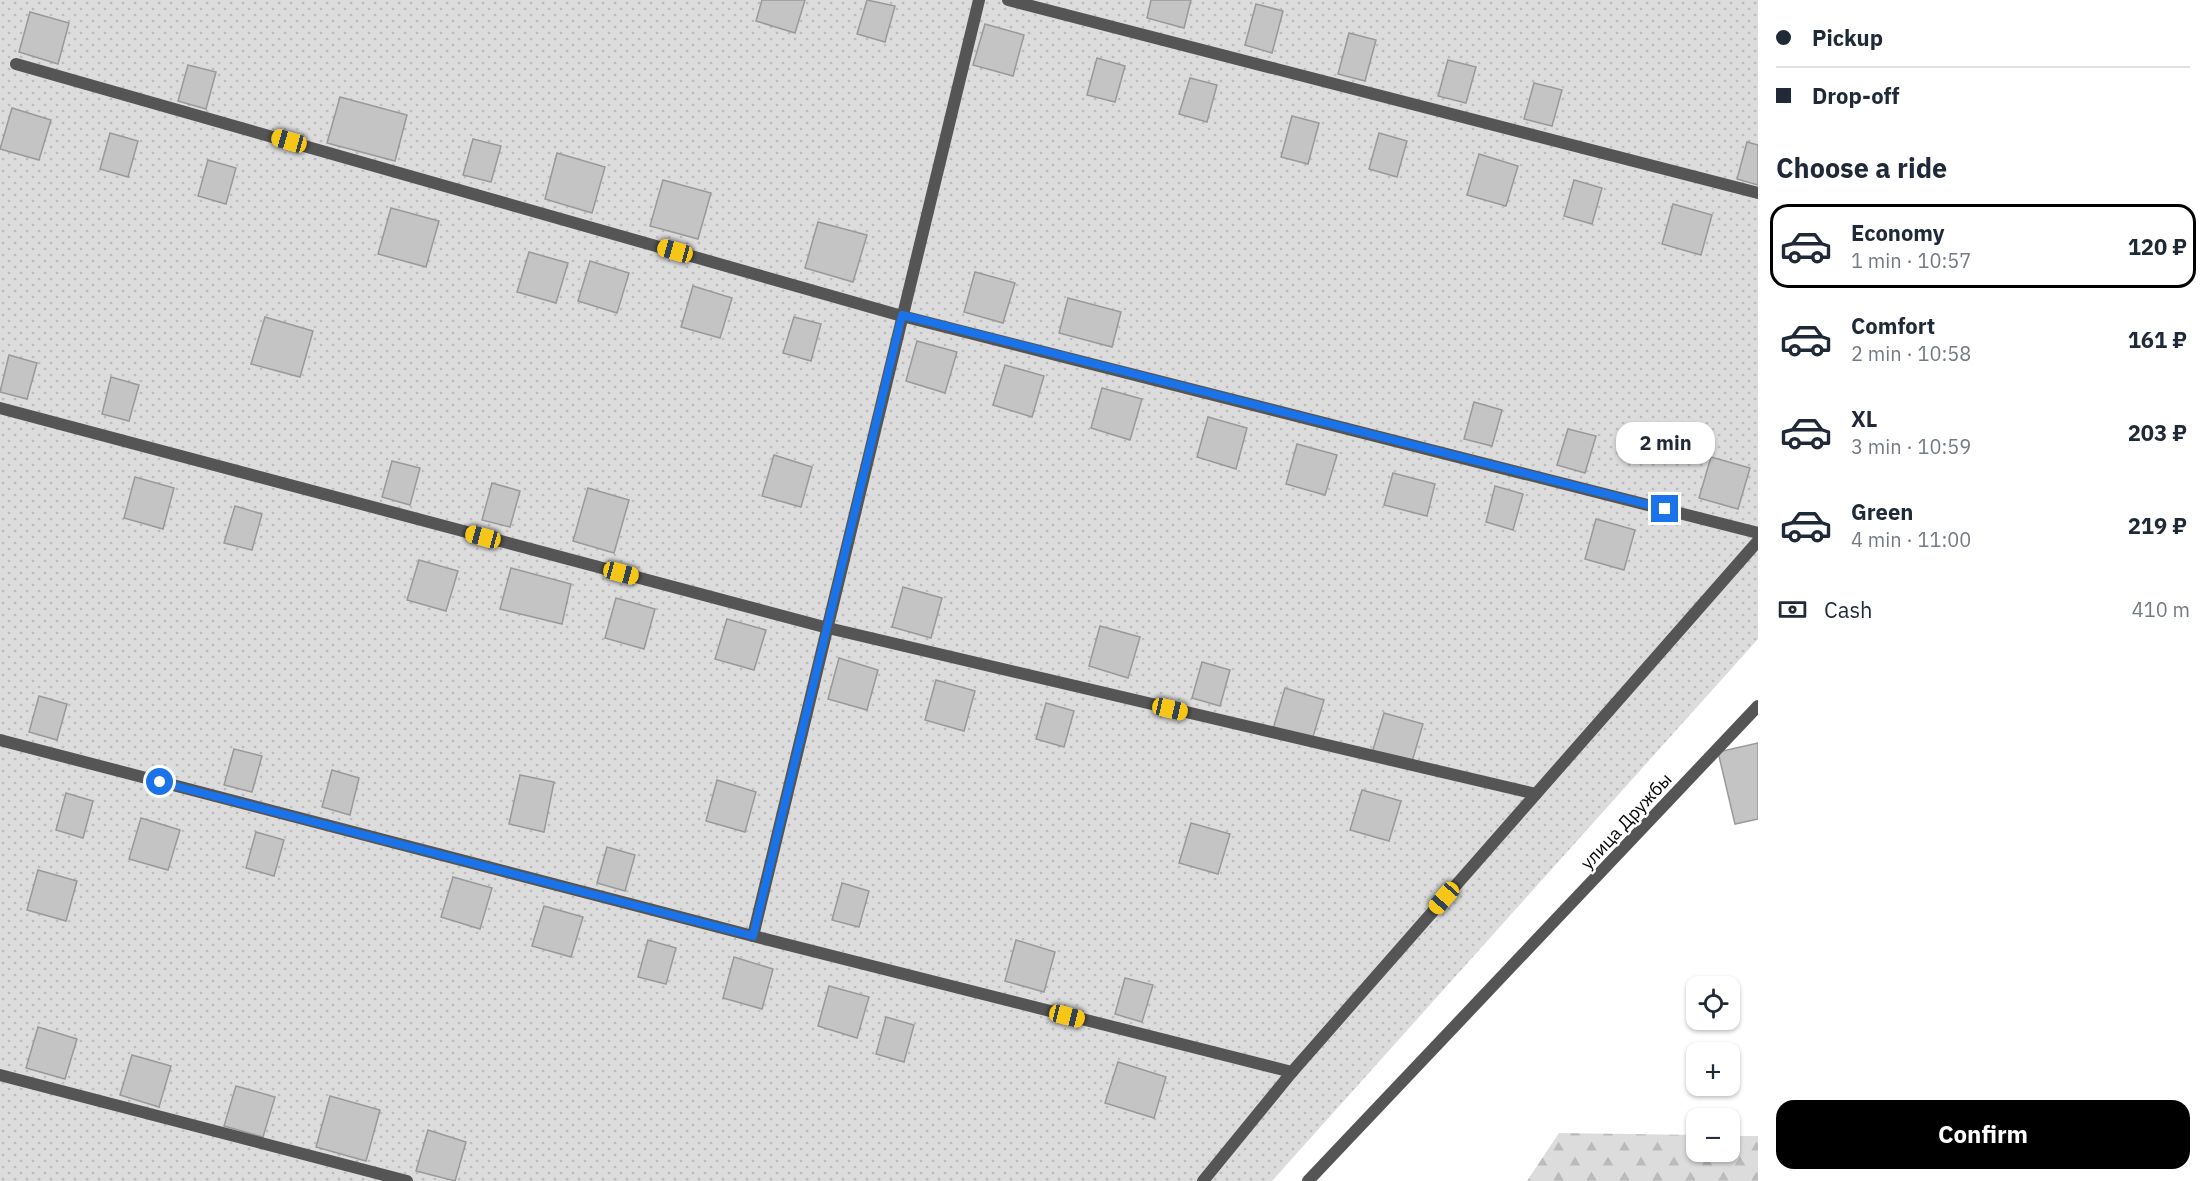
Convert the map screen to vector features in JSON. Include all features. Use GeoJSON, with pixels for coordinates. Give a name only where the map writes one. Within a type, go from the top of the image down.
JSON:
{"type":"FeatureCollection","features":[{"type":"Feature","properties":{"kind":"street"},"geometry":{"type":"LineString","coordinates":[[753,936],[979,0]]}},
{"type":"Feature","properties":{"kind":"street"},"geometry":{"type":"LineString","coordinates":[[1008,0],[1758,193]]}},
{"type":"Feature","properties":{"kind":"street"},"geometry":{"type":"LineString","coordinates":[[16,63],[902,315],[1758,533]]}},
{"type":"Feature","properties":{"kind":"street"},"geometry":{"type":"LineString","coordinates":[[0,408],[828,628],[1536,794]]}},
{"type":"Feature","properties":{"kind":"street"},"geometry":{"type":"LineString","coordinates":[[1203,1181],[1292,1072],[1758,541]]}},
{"type":"Feature","properties":{"kind":"street","name":"улица Дружбы"},"geometry":{"type":"LineString","coordinates":[[1308,1181],[1520,960],[1758,706]]}},
{"type":"Feature","properties":{"kind":"street"},"geometry":{"type":"LineString","coordinates":[[0,740],[753,936],[1292,1072]]}},
{"type":"Feature","properties":{"kind":"street"},"geometry":{"type":"LineString","coordinates":[[0,1075],[407,1181]]}},
{"type":"Feature","properties":{"kind":"green space"},"geometry":{"type":"Polygon","coordinates":[[[0,0],[1758,0],[1758,639],[1272,1181],[0,1181],[0,0]]]}},
{"type":"Feature","properties":{"kind":"green space"},"geometry":{"type":"Polygon","coordinates":[[[1559,1133],[1686,1135],[1686,1162],[1740,1162],[1740,1136],[1758,1136],[1758,1181],[1527,1181],[1559,1133]]]}},
{"type":"Feature","properties":{"kind":"building"},"geometry":{"type":"Polygon","coordinates":[[[762,0],[805,0],[795,33],[756,21],[762,0]]]}},
{"type":"Feature","properties":{"kind":"building"},"geometry":{"type":"Polygon","coordinates":[[[867,0],[895,6],[885,42],[857,34],[867,0]]]}},
{"type":"Feature","properties":{"kind":"building"},"geometry":{"type":"Polygon","coordinates":[[[1151,0],[1191,0],[1184,28],[1147,18],[1151,0]]]}},
{"type":"Feature","properties":{"kind":"building"},"geometry":{"type":"Polygon","coordinates":[[[1256,4],[1283,11],[1272,53],[1245,45],[1256,4]]]}},
{"type":"Feature","properties":{"kind":"building"},"geometry":{"type":"Polygon","coordinates":[[[30,12],[69,23],[58,64],[19,52],[30,12]]]}},
{"type":"Feature","properties":{"kind":"building"},"geometry":{"type":"Polygon","coordinates":[[[985,24],[1024,35],[1013,76],[973,65],[985,24]]]}},
{"type":"Feature","properties":{"kind":"building"},"geometry":{"type":"Polygon","coordinates":[[[1349,33],[1376,40],[1365,81],[1338,74],[1349,33]]]}},
{"type":"Feature","properties":{"kind":"building"},"geometry":{"type":"Polygon","coordinates":[[[1097,58],[1125,66],[1115,102],[1087,95],[1097,58]]]}},
{"type":"Feature","properties":{"kind":"building"},"geometry":{"type":"Polygon","coordinates":[[[1448,60],[1476,67],[1466,103],[1438,96],[1448,60]]]}},
{"type":"Feature","properties":{"kind":"building"},"geometry":{"type":"Polygon","coordinates":[[[188,65],[216,72],[206,109],[178,101],[188,65]]]}},
{"type":"Feature","properties":{"kind":"building"},"geometry":{"type":"Polygon","coordinates":[[[1190,78],[1217,85],[1207,122],[1179,114],[1190,78]]]}},
{"type":"Feature","properties":{"kind":"building"},"geometry":{"type":"Polygon","coordinates":[[[1534,83],[1562,90],[1552,126],[1524,119],[1534,83]]]}},
{"type":"Feature","properties":{"kind":"building"},"geometry":{"type":"Polygon","coordinates":[[[340,97],[407,115],[395,161],[327,143],[340,97]]]}},
{"type":"Feature","properties":{"kind":"building"},"geometry":{"type":"Polygon","coordinates":[[[12,108],[51,120],[39,160],[0,149],[12,108]]]}},
{"type":"Feature","properties":{"kind":"building"},"geometry":{"type":"Polygon","coordinates":[[[1292,116],[1319,123],[1308,164],[1281,157],[1292,116]]]}},
{"type":"Feature","properties":{"kind":"building"},"geometry":{"type":"Polygon","coordinates":[[[110,133],[138,141],[128,177],[100,169],[110,133]]]}},
{"type":"Feature","properties":{"kind":"building"},"geometry":{"type":"Polygon","coordinates":[[[1379,133],[1407,141],[1397,177],[1369,169],[1379,133]]]}},
{"type":"Feature","properties":{"kind":"building"},"geometry":{"type":"Polygon","coordinates":[[[473,139],[501,146],[491,182],[463,175],[473,139]]]}},
{"type":"Feature","properties":{"kind":"building"},"geometry":{"type":"Polygon","coordinates":[[[1747,142],[1758,145],[1758,185],[1737,179],[1747,142]]]}},
{"type":"Feature","properties":{"kind":"building"},"geometry":{"type":"Polygon","coordinates":[[[557,153],[605,167],[592,213],[545,199],[557,153]]]}},
{"type":"Feature","properties":{"kind":"building"},"geometry":{"type":"Polygon","coordinates":[[[1479,154],[1518,166],[1506,206],[1467,195],[1479,154]]]}},
{"type":"Feature","properties":{"kind":"building"},"geometry":{"type":"Polygon","coordinates":[[[208,160],[236,168],[226,204],[198,196],[208,160]]]}},
{"type":"Feature","properties":{"kind":"building"},"geometry":{"type":"Polygon","coordinates":[[[663,180],[711,193],[698,239],[650,226],[663,180]]]}},
{"type":"Feature","properties":{"kind":"building"},"geometry":{"type":"Polygon","coordinates":[[[1574,180],[1602,188],[1592,224],[1564,216],[1574,180]]]}},
{"type":"Feature","properties":{"kind":"building"},"geometry":{"type":"Polygon","coordinates":[[[1673,204],[1712,215],[1701,255],[1662,244],[1673,204]]]}},
{"type":"Feature","properties":{"kind":"building"},"geometry":{"type":"Polygon","coordinates":[[[391,208],[439,221],[426,267],[378,254],[391,208]]]}},
{"type":"Feature","properties":{"kind":"building"},"geometry":{"type":"Polygon","coordinates":[[[818,222],[867,235],[853,282],[805,268],[818,222]]]}},
{"type":"Feature","properties":{"kind":"building"},"geometry":{"type":"Polygon","coordinates":[[[529,252],[568,263],[556,303],[517,292],[529,252]]]}},
{"type":"Feature","properties":{"kind":"building"},"geometry":{"type":"Polygon","coordinates":[[[590,261],[629,273],[617,313],[578,301],[590,261]]]}},
{"type":"Feature","properties":{"kind":"building"},"geometry":{"type":"Polygon","coordinates":[[[975,272],[1015,283],[1003,323],[964,312],[975,272]]]}},
{"type":"Feature","properties":{"kind":"building"},"geometry":{"type":"Polygon","coordinates":[[[693,286],[732,298],[720,338],[681,327],[693,286]]]}},
{"type":"Feature","properties":{"kind":"building"},"geometry":{"type":"Polygon","coordinates":[[[1068,298],[1121,312],[1112,347],[1059,333],[1068,298]]]}},
{"type":"Feature","properties":{"kind":"building"},"geometry":{"type":"Polygon","coordinates":[[[265,317],[313,331],[300,377],[251,364],[265,317]]]}},
{"type":"Feature","properties":{"kind":"building"},"geometry":{"type":"Polygon","coordinates":[[[794,317],[821,324],[811,361],[783,353],[794,317]]]}},
{"type":"Feature","properties":{"kind":"building"},"geometry":{"type":"Polygon","coordinates":[[[917,341],[957,352],[945,393],[906,381],[917,341]]]}},
{"type":"Feature","properties":{"kind":"building"},"geometry":{"type":"Polygon","coordinates":[[[9,355],[37,363],[27,399],[0,392],[9,355]]]}},
{"type":"Feature","properties":{"kind":"building"},"geometry":{"type":"Polygon","coordinates":[[[1005,365],[1044,376],[1032,417],[993,405],[1005,365]]]}},
{"type":"Feature","properties":{"kind":"building"},"geometry":{"type":"Polygon","coordinates":[[[111,377],[139,385],[129,421],[102,414],[111,377]]]}},
{"type":"Feature","properties":{"kind":"building"},"geometry":{"type":"Polygon","coordinates":[[[1102,388],[1142,399],[1130,440],[1091,428],[1102,388]]]}},
{"type":"Feature","properties":{"kind":"building"},"geometry":{"type":"Polygon","coordinates":[[[1474,402],[1502,410],[1492,446],[1464,439],[1474,402]]]}},
{"type":"Feature","properties":{"kind":"building"},"geometry":{"type":"Polygon","coordinates":[[[1208,417],[1247,428],[1236,469],[1197,457],[1208,417]]]}},
{"type":"Feature","properties":{"kind":"building"},"geometry":{"type":"Polygon","coordinates":[[[1568,429],[1596,436],[1585,473],[1557,465],[1568,429]]]}},
{"type":"Feature","properties":{"kind":"building"},"geometry":{"type":"Polygon","coordinates":[[[1297,444],[1337,455],[1325,495],[1286,484],[1297,444]]]}},
{"type":"Feature","properties":{"kind":"building"},"geometry":{"type":"Polygon","coordinates":[[[774,455],[812,467],[801,507],[762,496],[774,455]]]}},
{"type":"Feature","properties":{"kind":"building"},"geometry":{"type":"Polygon","coordinates":[[[1711,457],[1750,468],[1738,509],[1699,498],[1711,457]]]}},
{"type":"Feature","properties":{"kind":"building"},"geometry":{"type":"Polygon","coordinates":[[[392,461],[420,468],[410,505],[382,497],[392,461]]]}},
{"type":"Feature","properties":{"kind":"building"},"geometry":{"type":"Polygon","coordinates":[[[1393,473],[1435,484],[1427,516],[1384,505],[1393,473]]]}},
{"type":"Feature","properties":{"kind":"building"},"geometry":{"type":"Polygon","coordinates":[[[135,477],[174,488],[163,529],[124,518],[135,477]]]}},
{"type":"Feature","properties":{"kind":"building"},"geometry":{"type":"Polygon","coordinates":[[[492,483],[520,491],[510,527],[482,520],[492,483]]]}},
{"type":"Feature","properties":{"kind":"building"},"geometry":{"type":"Polygon","coordinates":[[[1495,486],[1523,494],[1513,530],[1486,522],[1495,486]]]}},
{"type":"Feature","properties":{"kind":"building"},"geometry":{"type":"Polygon","coordinates":[[[588,488],[629,500],[614,553],[573,541],[588,488]]]}},
{"type":"Feature","properties":{"kind":"building"},"geometry":{"type":"Polygon","coordinates":[[[235,506],[262,514],[252,550],[224,543],[235,506]]]}},
{"type":"Feature","properties":{"kind":"building"},"geometry":{"type":"Polygon","coordinates":[[[1596,519],[1635,530],[1624,570],[1585,559],[1596,519]]]}},
{"type":"Feature","properties":{"kind":"building"},"geometry":{"type":"Polygon","coordinates":[[[419,560],[458,571],[446,611],[407,600],[419,560]]]}},
{"type":"Feature","properties":{"kind":"building"},"geometry":{"type":"Polygon","coordinates":[[[511,568],[571,584],[562,624],[500,609],[511,568]]]}},
{"type":"Feature","properties":{"kind":"building"},"geometry":{"type":"Polygon","coordinates":[[[903,587],[942,598],[931,638],[892,627],[903,587]]]}},
{"type":"Feature","properties":{"kind":"building"},"geometry":{"type":"Polygon","coordinates":[[[616,598],[655,609],[644,649],[605,638],[616,598]]]}},
{"type":"Feature","properties":{"kind":"building"},"geometry":{"type":"Polygon","coordinates":[[[727,619],[766,630],[754,670],[715,659],[727,619]]]}},
{"type":"Feature","properties":{"kind":"building"},"geometry":{"type":"Polygon","coordinates":[[[1100,626],[1140,637],[1128,678],[1089,666],[1100,626]]]}},
{"type":"Feature","properties":{"kind":"building"},"geometry":{"type":"Polygon","coordinates":[[[839,658],[878,670],[867,710],[828,699],[839,658]]]}},
{"type":"Feature","properties":{"kind":"building"},"geometry":{"type":"Polygon","coordinates":[[[1202,662],[1230,670],[1220,706],[1192,698],[1202,662]]]}},
{"type":"Feature","properties":{"kind":"building"},"geometry":{"type":"Polygon","coordinates":[[[936,680],[975,691],[964,731],[925,720],[936,680]]]}},
{"type":"Feature","properties":{"kind":"building"},"geometry":{"type":"Polygon","coordinates":[[[1285,688],[1324,700],[1312,740],[1273,729],[1285,688]]]}},
{"type":"Feature","properties":{"kind":"building"},"geometry":{"type":"Polygon","coordinates":[[[39,696],[67,704],[57,740],[29,732],[39,696]]]}},
{"type":"Feature","properties":{"kind":"building"},"geometry":{"type":"Polygon","coordinates":[[[1046,703],[1074,711],[1064,747],[1036,739],[1046,703]]]}},
{"type":"Feature","properties":{"kind":"building"},"geometry":{"type":"Polygon","coordinates":[[[1384,713],[1423,724],[1411,765],[1372,753],[1384,713]]]}},
{"type":"Feature","properties":{"kind":"building"},"geometry":{"type":"Polygon","coordinates":[[[1758,743],[1758,819],[1735,824],[1718,752],[1758,743]]]}},
{"type":"Feature","properties":{"kind":"building"},"geometry":{"type":"Polygon","coordinates":[[[234,749],[262,756],[252,792],[224,785],[234,749]]]}},
{"type":"Feature","properties":{"kind":"building"},"geometry":{"type":"Polygon","coordinates":[[[332,770],[359,778],[350,815],[322,807],[332,770]]]}},
{"type":"Feature","properties":{"kind":"building"},"geometry":{"type":"Polygon","coordinates":[[[520,775],[554,782],[544,832],[509,824],[520,775]]]}},
{"type":"Feature","properties":{"kind":"building"},"geometry":{"type":"Polygon","coordinates":[[[717,780],[756,792],[745,832],[706,821],[717,780]]]}},
{"type":"Feature","properties":{"kind":"building"},"geometry":{"type":"Polygon","coordinates":[[[1362,790],[1401,801],[1389,841],[1350,830],[1362,790]]]}},
{"type":"Feature","properties":{"kind":"building"},"geometry":{"type":"Polygon","coordinates":[[[66,793],[93,801],[83,838],[56,830],[66,793]]]}},
{"type":"Feature","properties":{"kind":"building"},"geometry":{"type":"Polygon","coordinates":[[[141,818],[180,830],[168,870],[129,859],[141,818]]]}},
{"type":"Feature","properties":{"kind":"building"},"geometry":{"type":"Polygon","coordinates":[[[1191,823],[1230,834],[1218,874],[1179,863],[1191,823]]]}},
{"type":"Feature","properties":{"kind":"building"},"geometry":{"type":"Polygon","coordinates":[[[256,832],[284,840],[274,876],[246,868],[256,832]]]}},
{"type":"Feature","properties":{"kind":"building"},"geometry":{"type":"Polygon","coordinates":[[[607,847],[635,855],[625,891],[597,883],[607,847]]]}},
{"type":"Feature","properties":{"kind":"building"},"geometry":{"type":"Polygon","coordinates":[[[38,870],[77,881],[66,921],[27,910],[38,870]]]}},
{"type":"Feature","properties":{"kind":"building"},"geometry":{"type":"Polygon","coordinates":[[[453,877],[492,888],[480,929],[441,917],[453,877]]]}},
{"type":"Feature","properties":{"kind":"building"},"geometry":{"type":"Polygon","coordinates":[[[842,883],[869,891],[859,927],[832,920],[842,883]]]}},
{"type":"Feature","properties":{"kind":"building"},"geometry":{"type":"Polygon","coordinates":[[[544,906],[583,917],[571,957],[532,946],[544,906]]]}},
{"type":"Feature","properties":{"kind":"building"},"geometry":{"type":"Polygon","coordinates":[[[648,940],[676,948],[666,984],[638,977],[648,940]]]}},
{"type":"Feature","properties":{"kind":"building"},"geometry":{"type":"Polygon","coordinates":[[[1016,940],[1055,952],[1044,992],[1005,981],[1016,940]]]}},
{"type":"Feature","properties":{"kind":"building"},"geometry":{"type":"Polygon","coordinates":[[[734,957],[773,969],[762,1009],[723,998],[734,957]]]}},
{"type":"Feature","properties":{"kind":"building"},"geometry":{"type":"Polygon","coordinates":[[[1125,978],[1153,985],[1142,1022],[1115,1014],[1125,978]]]}},
{"type":"Feature","properties":{"kind":"building"},"geometry":{"type":"Polygon","coordinates":[[[829,986],[869,997],[857,1038],[818,1026],[829,986]]]}},
{"type":"Feature","properties":{"kind":"building"},"geometry":{"type":"Polygon","coordinates":[[[886,1017],[914,1025],[904,1062],[876,1054],[886,1017]]]}},
{"type":"Feature","properties":{"kind":"building"},"geometry":{"type":"Polygon","coordinates":[[[38,1027],[77,1039],[65,1079],[26,1068],[38,1027]]]}},
{"type":"Feature","properties":{"kind":"building"},"geometry":{"type":"Polygon","coordinates":[[[132,1055],[171,1066],[159,1107],[120,1095],[132,1055]]]}},
{"type":"Feature","properties":{"kind":"building"},"geometry":{"type":"Polygon","coordinates":[[[1118,1062],[1166,1077],[1154,1118],[1105,1103],[1118,1062]]]}},
{"type":"Feature","properties":{"kind":"building"},"geometry":{"type":"Polygon","coordinates":[[[236,1086],[275,1097],[263,1137],[224,1126],[236,1086]]]}},
{"type":"Feature","properties":{"kind":"building"},"geometry":{"type":"Polygon","coordinates":[[[330,1096],[380,1110],[366,1161],[316,1147],[330,1096]]]}},
{"type":"Feature","properties":{"kind":"building"},"geometry":{"type":"Polygon","coordinates":[[[428,1130],[466,1142],[455,1181],[416,1171],[428,1130]]]}},
{"type":"Feature","properties":{"kind":"route"},"geometry":{"type":"LineString","coordinates":[[160,782],[753,936],[902,315],[1665,509]]}}]}
